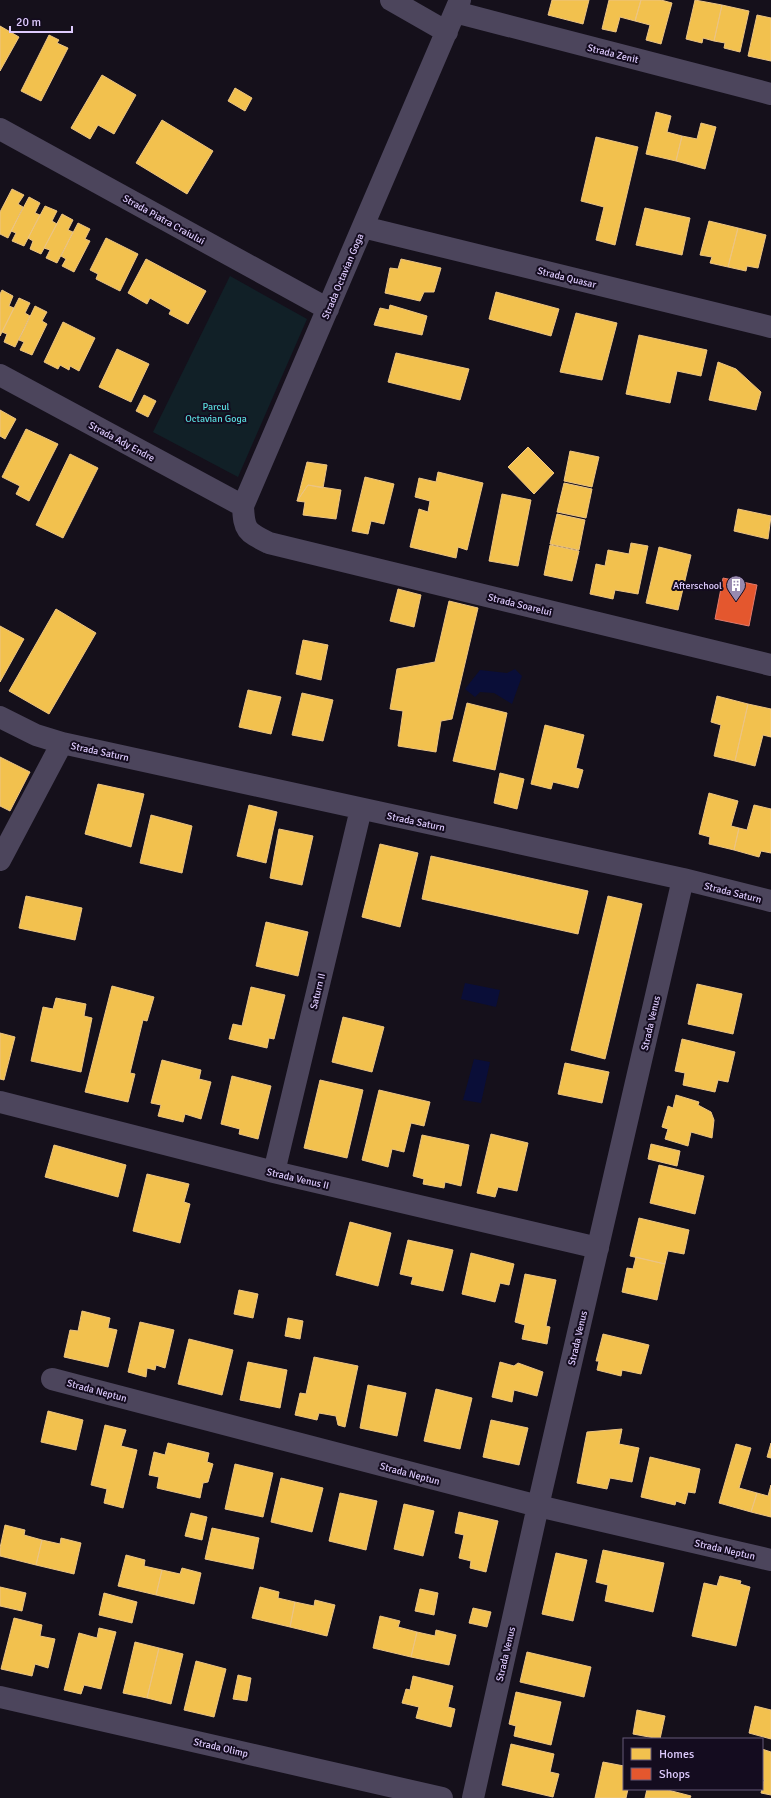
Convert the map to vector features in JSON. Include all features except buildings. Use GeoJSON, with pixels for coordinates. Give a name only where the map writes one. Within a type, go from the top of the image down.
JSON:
{"type":"FeatureCollection","features":[{"type":"Feature","properties":{"kind":"street","name":"Strada Zenit"},"geometry":{"type":"LineString","coordinates":[[391,0],[771,94]]}},
{"type":"Feature","properties":{"kind":"street","name":"Strada Octavian Goga"},"geometry":{"type":"LineString","coordinates":[[269,543],[252,534],[244,524],[243,506],[454,15]]}},
{"type":"Feature","properties":{"kind":"street","name":"Strada Piatra Craiului"},"geometry":{"type":"LineString","coordinates":[[0,129],[328,309]]}},
{"type":"Feature","properties":{"kind":"street","name":"Strada Quasar"},"geometry":{"type":"LineString","coordinates":[[363,227],[771,327]]}},
{"type":"Feature","properties":{"kind":"street","name":"Strada Ady Endre"},"geometry":{"type":"LineString","coordinates":[[0,375],[243,506]]}},
{"type":"Feature","properties":{"kind":"street","name":"Strada Soarelui"},"geometry":{"type":"LineString","coordinates":[[269,543],[771,665]]}},
{"type":"Feature","properties":{"kind":"street","name":"Strada Saturn"},"geometry":{"type":"LineString","coordinates":[[0,717],[36,735],[62,743],[684,879],[771,901]]}},
{"type":"Feature","properties":{"kind":"street"},"geometry":{"type":"LineString","coordinates":[[0,860],[62,743]]}},
{"type":"Feature","properties":{"kind":"street","name":"Saturn II"},"geometry":{"type":"LineString","coordinates":[[274,1172],[361,809]]}},
{"type":"Feature","properties":{"kind":"street","name":"Strada Venus"},"geometry":{"type":"LineString","coordinates":[[473,1798],[538,1506],[684,879]]}},
{"type":"Feature","properties":{"kind":"street","name":"Strada Venus II"},"geometry":{"type":"LineString","coordinates":[[0,1102],[274,1172],[598,1248]]}},
{"type":"Feature","properties":{"kind":"street","name":"Strada Neptun"},"geometry":{"type":"LineString","coordinates":[[52,1379],[538,1506],[771,1560]]}},
{"type":"Feature","properties":{"kind":"street","name":"Strada Olimp"},"geometry":{"type":"LineString","coordinates":[[0,1697],[442,1798]]}},
{"type":"Feature","properties":{"kind":"green space","name":"Parcul Octavian Goga"},"geometry":{"type":"Polygon","coordinates":[[[230,276],[307,319],[238,477],[153,432],[230,276]]]}},
{"type":"Feature","properties":{"kind":"shaded area"},"geometry":{"type":"Polygon","coordinates":[[[515,669],[522,676],[512,704],[494,693],[480,692],[475,697],[465,689],[480,670],[507,673],[515,669]]]}},
{"type":"Feature","properties":{"kind":"shaded area"},"geometry":{"type":"Polygon","coordinates":[[[465,983],[500,990],[496,1007],[461,999],[465,983]]]}},
{"type":"Feature","properties":{"kind":"shaded area"},"geometry":{"type":"Polygon","coordinates":[[[474,1059],[490,1062],[481,1103],[463,1100],[474,1059]]]}},
{"type":"Feature","properties":{"kind":"place","name":"Afterschool"},"geometry":{"type":"Point","coordinates":[736,602]}}]}
